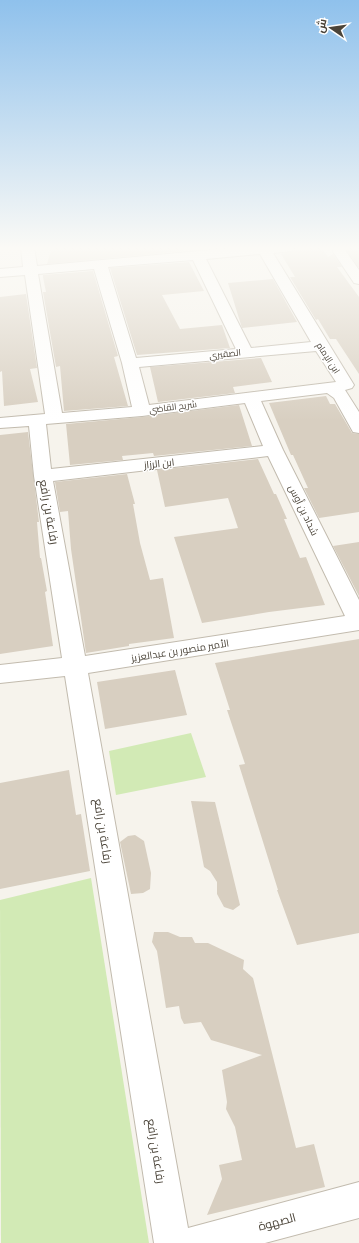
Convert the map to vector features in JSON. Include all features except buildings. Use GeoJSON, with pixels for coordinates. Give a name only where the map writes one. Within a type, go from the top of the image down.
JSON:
{"type":"FeatureCollection","features":[{"type":"Feature","properties":{"kind":"street","name":"رفاعة بن رافع"},"geometry":{"type":"LineString","coordinates":[[34,305],[45,419],[43,476],[172,1243]]}},
{"type":"Feature","properties":{"kind":"street"},"geometry":{"type":"LineString","coordinates":[[112,305],[130,363],[142,411]]}},
{"type":"Feature","properties":{"kind":"street"},"geometry":{"type":"LineString","coordinates":[[222,305],[245,352]]}},
{"type":"Feature","properties":{"kind":"street","name":"ابن الإمام"},"geometry":{"type":"LineString","coordinates":[[297,305],[344,390],[359,428]]}},
{"type":"Feature","properties":{"kind":"street","name":"الصقيري"},"geometry":{"type":"LineString","coordinates":[[130,363],[321,346]]}},
{"type":"Feature","properties":{"kind":"street","name":"شريح القاضي"},"geometry":{"type":"LineString","coordinates":[[0,423],[142,411],[251,398],[344,390]]}},
{"type":"Feature","properties":{"kind":"street","name":"شداد بن أوس"},"geometry":{"type":"LineString","coordinates":[[251,398],[274,450],[359,622]]}},
{"type":"Feature","properties":{"kind":"street","name":"ابن الرزاز"},"geometry":{"type":"LineString","coordinates":[[43,476],[274,450]]}},
{"type":"Feature","properties":{"kind":"street","name":"الأمير منصور بن عبدالعزيز"},"geometry":{"type":"LineString","coordinates":[[0,674],[75,666],[359,622]]}},
{"type":"Feature","properties":{"kind":"street","name":"الصهوة"},"geometry":{"type":"LineString","coordinates":[[196,1243],[359,1200]]}},
{"type":"Feature","properties":{"kind":"green space"},"geometry":{"type":"Polygon","coordinates":[[[191,733],[206,777],[116,795],[109,751],[191,733]]]}},
{"type":"Feature","properties":{"kind":"green space"},"geometry":{"type":"Polygon","coordinates":[[[91,878],[149,1243],[1,1243],[0,900],[91,878]]]}}]}
